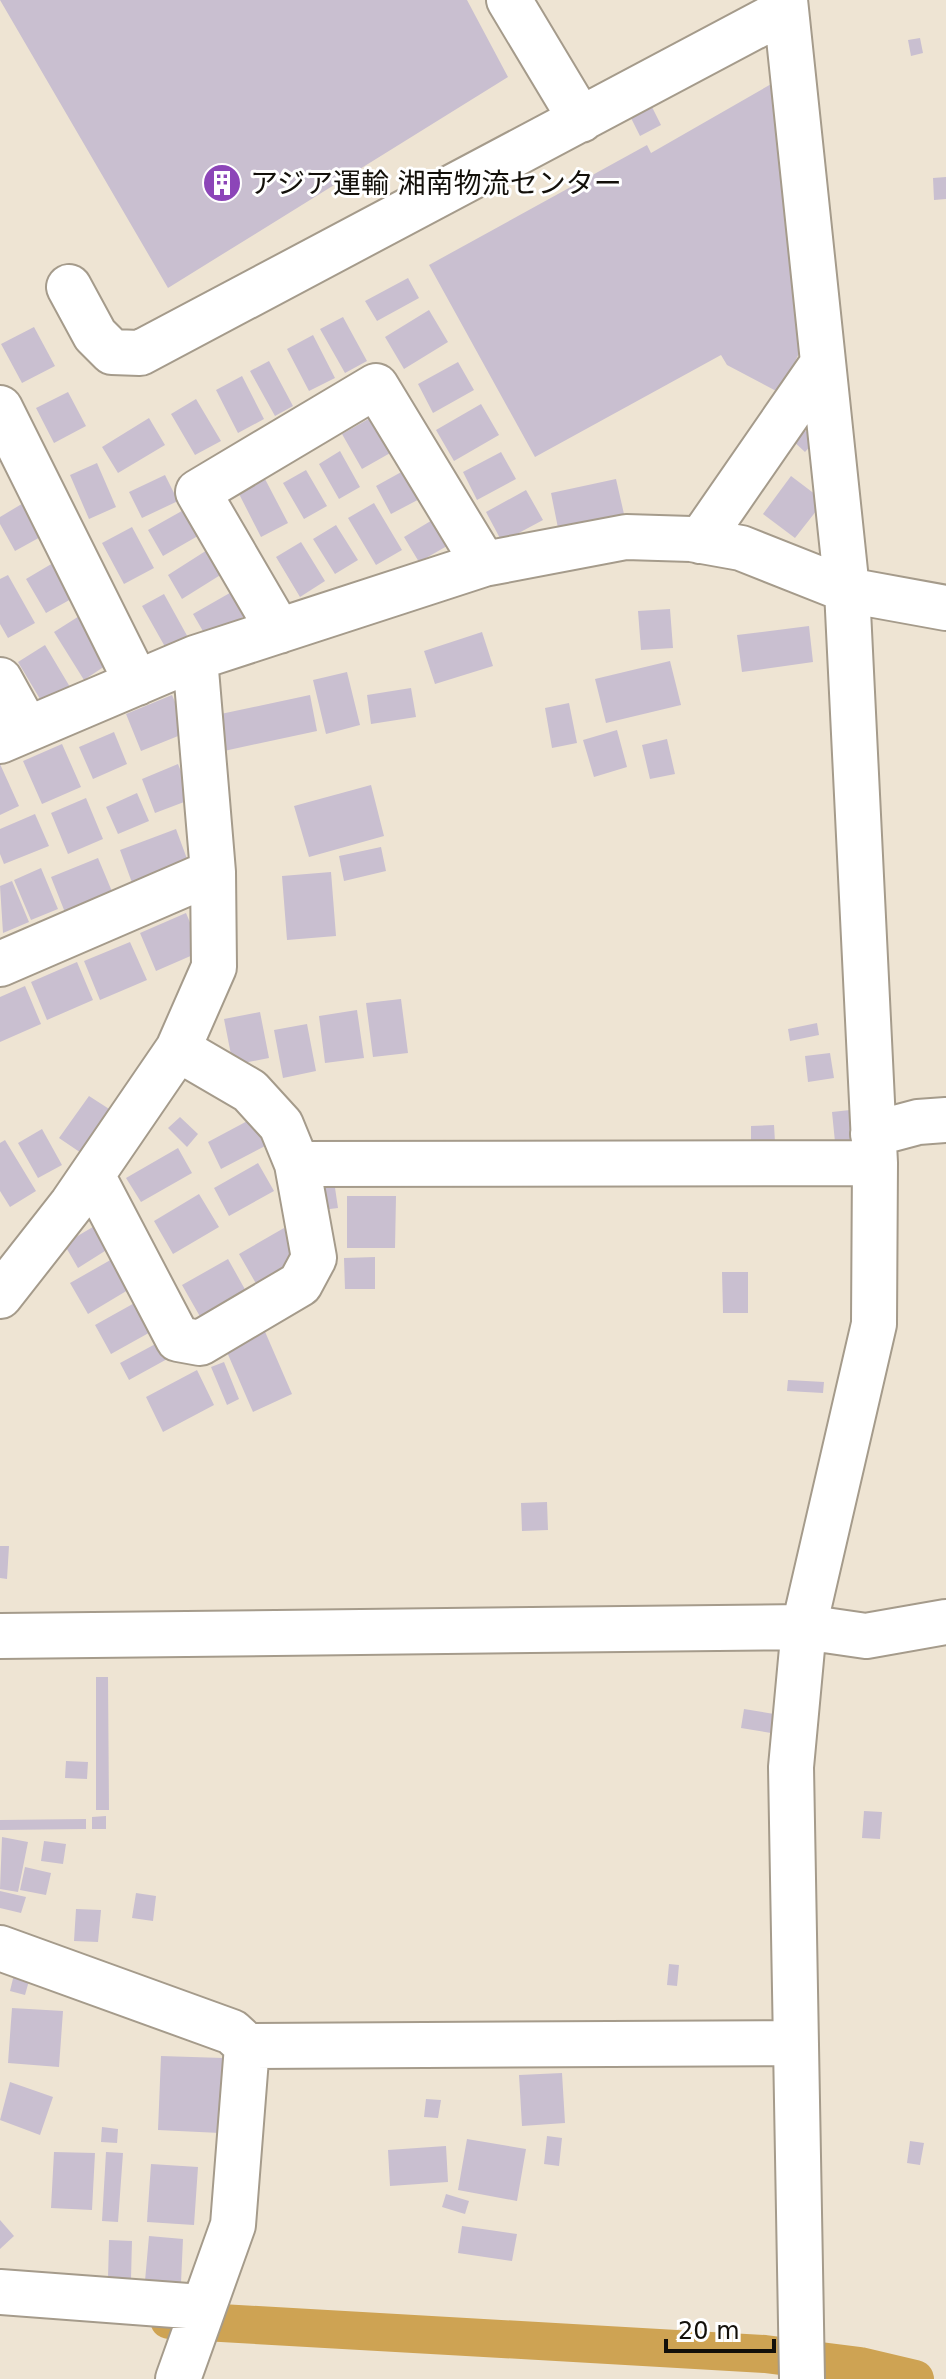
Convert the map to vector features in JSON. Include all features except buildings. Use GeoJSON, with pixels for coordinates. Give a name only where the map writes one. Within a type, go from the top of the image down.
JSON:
{"type":"FeatureCollection","features":[{"type":"Feature","properties":{"kind":"street"},"geometry":{"type":"LineString","coordinates":[[509,0],[581,120]]}},
{"type":"Feature","properties":{"kind":"street"},"geometry":{"type":"LineString","coordinates":[[69,287],[95,335],[112,352],[140,353],[581,120],[785,5],[847,590],[874,1148],[874,1324],[804,1627],[791,1767],[801,2363]]}},
{"type":"Feature","properties":{"kind":"street"},"geometry":{"type":"LineString","coordinates":[[700,541],[823,363]]}},
{"type":"Feature","properties":{"kind":"street"},"geometry":{"type":"LineString","coordinates":[[279,631],[198,492],[376,386],[484,564]]}},
{"type":"Feature","properties":{"kind":"street"},"geometry":{"type":"LineString","coordinates":[[0,408],[137,683]]}},
{"type":"Feature","properties":{"kind":"street"},"geometry":{"type":"LineString","coordinates":[[0,680],[14,735],[195,658],[484,564],[626,537],[700,541],[741,548],[847,590],[946,608]]}},
{"type":"Feature","properties":{"kind":"street"},"geometry":{"type":"LineString","coordinates":[[0,1296],[92,1175],[178,1049],[214,967],[213,872],[195,658]]}},
{"type":"Feature","properties":{"kind":"street"},"geometry":{"type":"LineString","coordinates":[[0,964],[213,872]]}},
{"type":"Feature","properties":{"kind":"street"},"geometry":{"type":"LineString","coordinates":[[92,1175],[178,1339],[200,1343],[300,1284],[314,1258],[297,1164],[281,1125],[250,1091],[178,1049]]}},
{"type":"Feature","properties":{"kind":"street"},"geometry":{"type":"LineString","coordinates":[[297,1164],[874,1148],[918,1122],[946,1120]]}},
{"type":"Feature","properties":{"kind":"street"},"geometry":{"type":"LineString","coordinates":[[0,1636],[804,1627],[866,1636],[946,1622]]}},
{"type":"Feature","properties":{"kind":"street"},"geometry":{"type":"LineString","coordinates":[[0,1948],[232,2032],[247,2046],[796,2043]]}},
{"type":"Feature","properties":{"kind":"street"},"geometry":{"type":"LineString","coordinates":[[178,2379],[233,2225],[247,2046]]}},
{"type":"Feature","properties":{"kind":"street"},"geometry":{"type":"LineString","coordinates":[[0,2292],[197,2319]]}},
{"type":"Feature","properties":{"kind":"waterway"},"geometry":{"type":"LineString","coordinates":[[169,2320],[765,2354],[860,2366],[915,2379]]}},
{"type":"Feature","properties":{"kind":"place","name":"アジア運輸 湘南物流センター"},"geometry":{"type":"Point","coordinates":[222,183]}}]}
